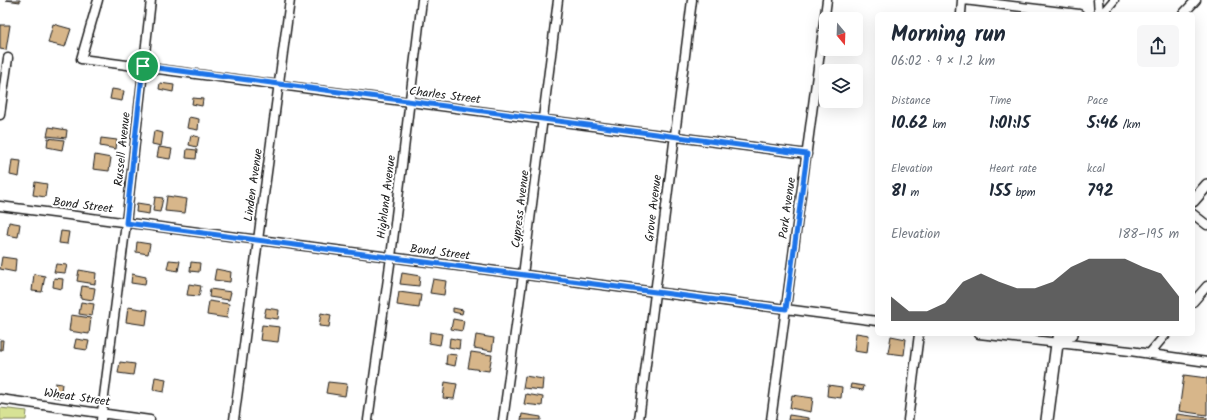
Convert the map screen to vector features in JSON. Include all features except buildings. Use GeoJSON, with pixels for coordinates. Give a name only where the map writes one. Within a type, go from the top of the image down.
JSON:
{"type":"FeatureCollection","features":[{"type":"Feature","properties":{"kind":"main road"},"geometry":{"type":"LineString","coordinates":[[1195,199],[1207,185]]}},
{"type":"Feature","properties":{"kind":"main road"},"geometry":{"type":"LineString","coordinates":[[1047,420],[1057,339]]}},
{"type":"Feature","properties":{"kind":"street","name":"Charles Street"},"geometry":{"type":"LineString","coordinates":[[98,0],[81,59],[807,154]]}},
{"type":"Feature","properties":{"kind":"street","name":"Russell Avenue"},"geometry":{"type":"LineString","coordinates":[[101,417],[126,223],[151,0]]}},
{"type":"Feature","properties":{"kind":"street","name":"Linden Avenue"},"geometry":{"type":"LineString","coordinates":[[234,420],[290,0]]}},
{"type":"Feature","properties":{"kind":"street","name":"Highland Avenue"},"geometry":{"type":"LineString","coordinates":[[368,420],[391,257],[422,0]]}},
{"type":"Feature","properties":{"kind":"street","name":"Cypress Avenue"},"geometry":{"type":"LineString","coordinates":[[503,420],[558,0]]}},
{"type":"Feature","properties":{"kind":"street","name":"Grove Avenue"},"geometry":{"type":"LineString","coordinates":[[639,420],[692,0]]}},
{"type":"Feature","properties":{"kind":"street","name":"Park Avenue"},"geometry":{"type":"LineString","coordinates":[[771,420],[827,0]]}},
{"type":"Feature","properties":{"kind":"street"},"geometry":{"type":"LineString","coordinates":[[960,12],[963,0],[1062,12]]}},
{"type":"Feature","properties":{"kind":"street"},"geometry":{"type":"LineString","coordinates":[[1098,0],[1101,12]]}},
{"type":"Feature","properties":{"kind":"street"},"geometry":{"type":"LineString","coordinates":[[1102,12],[1106,0]]}},
{"type":"Feature","properties":{"kind":"street"},"geometry":{"type":"LineString","coordinates":[[1103,12],[1114,0]]}},
{"type":"Feature","properties":{"kind":"street"},"geometry":{"type":"LineString","coordinates":[[1186,12],[1196,0]]}},
{"type":"Feature","properties":{"kind":"street"},"geometry":{"type":"LineString","coordinates":[[0,115],[8,58]]}},
{"type":"Feature","properties":{"kind":"street","name":"Bond Street"},"geometry":{"type":"LineString","coordinates":[[0,206],[875,321]]}},
{"type":"Feature","properties":{"kind":"street"},"geometry":{"type":"LineString","coordinates":[[1195,216],[1207,225]]}},
{"type":"Feature","properties":{"kind":"street"},"geometry":{"type":"LineString","coordinates":[[1195,300],[1207,286]]}},
{"type":"Feature","properties":{"kind":"street"},"geometry":{"type":"LineString","coordinates":[[908,420],[919,336]]}},
{"type":"Feature","properties":{"kind":"street"},"geometry":{"type":"LineString","coordinates":[[1010,336],[1057,339],[1207,362]]}},
{"type":"Feature","properties":{"kind":"street"},"geometry":{"type":"LineString","coordinates":[[1149,354],[1164,336]]}},
{"type":"Feature","properties":{"kind":"street","name":"Wheat Street"},"geometry":{"type":"LineString","coordinates":[[0,399],[101,417],[150,420]]}},
{"type":"Feature","properties":{"kind":"green space"},"geometry":{"type":"Polygon","coordinates":[[[0,408],[27,411],[26,420],[0,420],[0,408]]]}},
{"type":"Feature","properties":{"kind":"route"},"geometry":{"type":"LineString","coordinates":[[143,66],[807,154],[786,309],[126,223],[143,66]]}}]}
